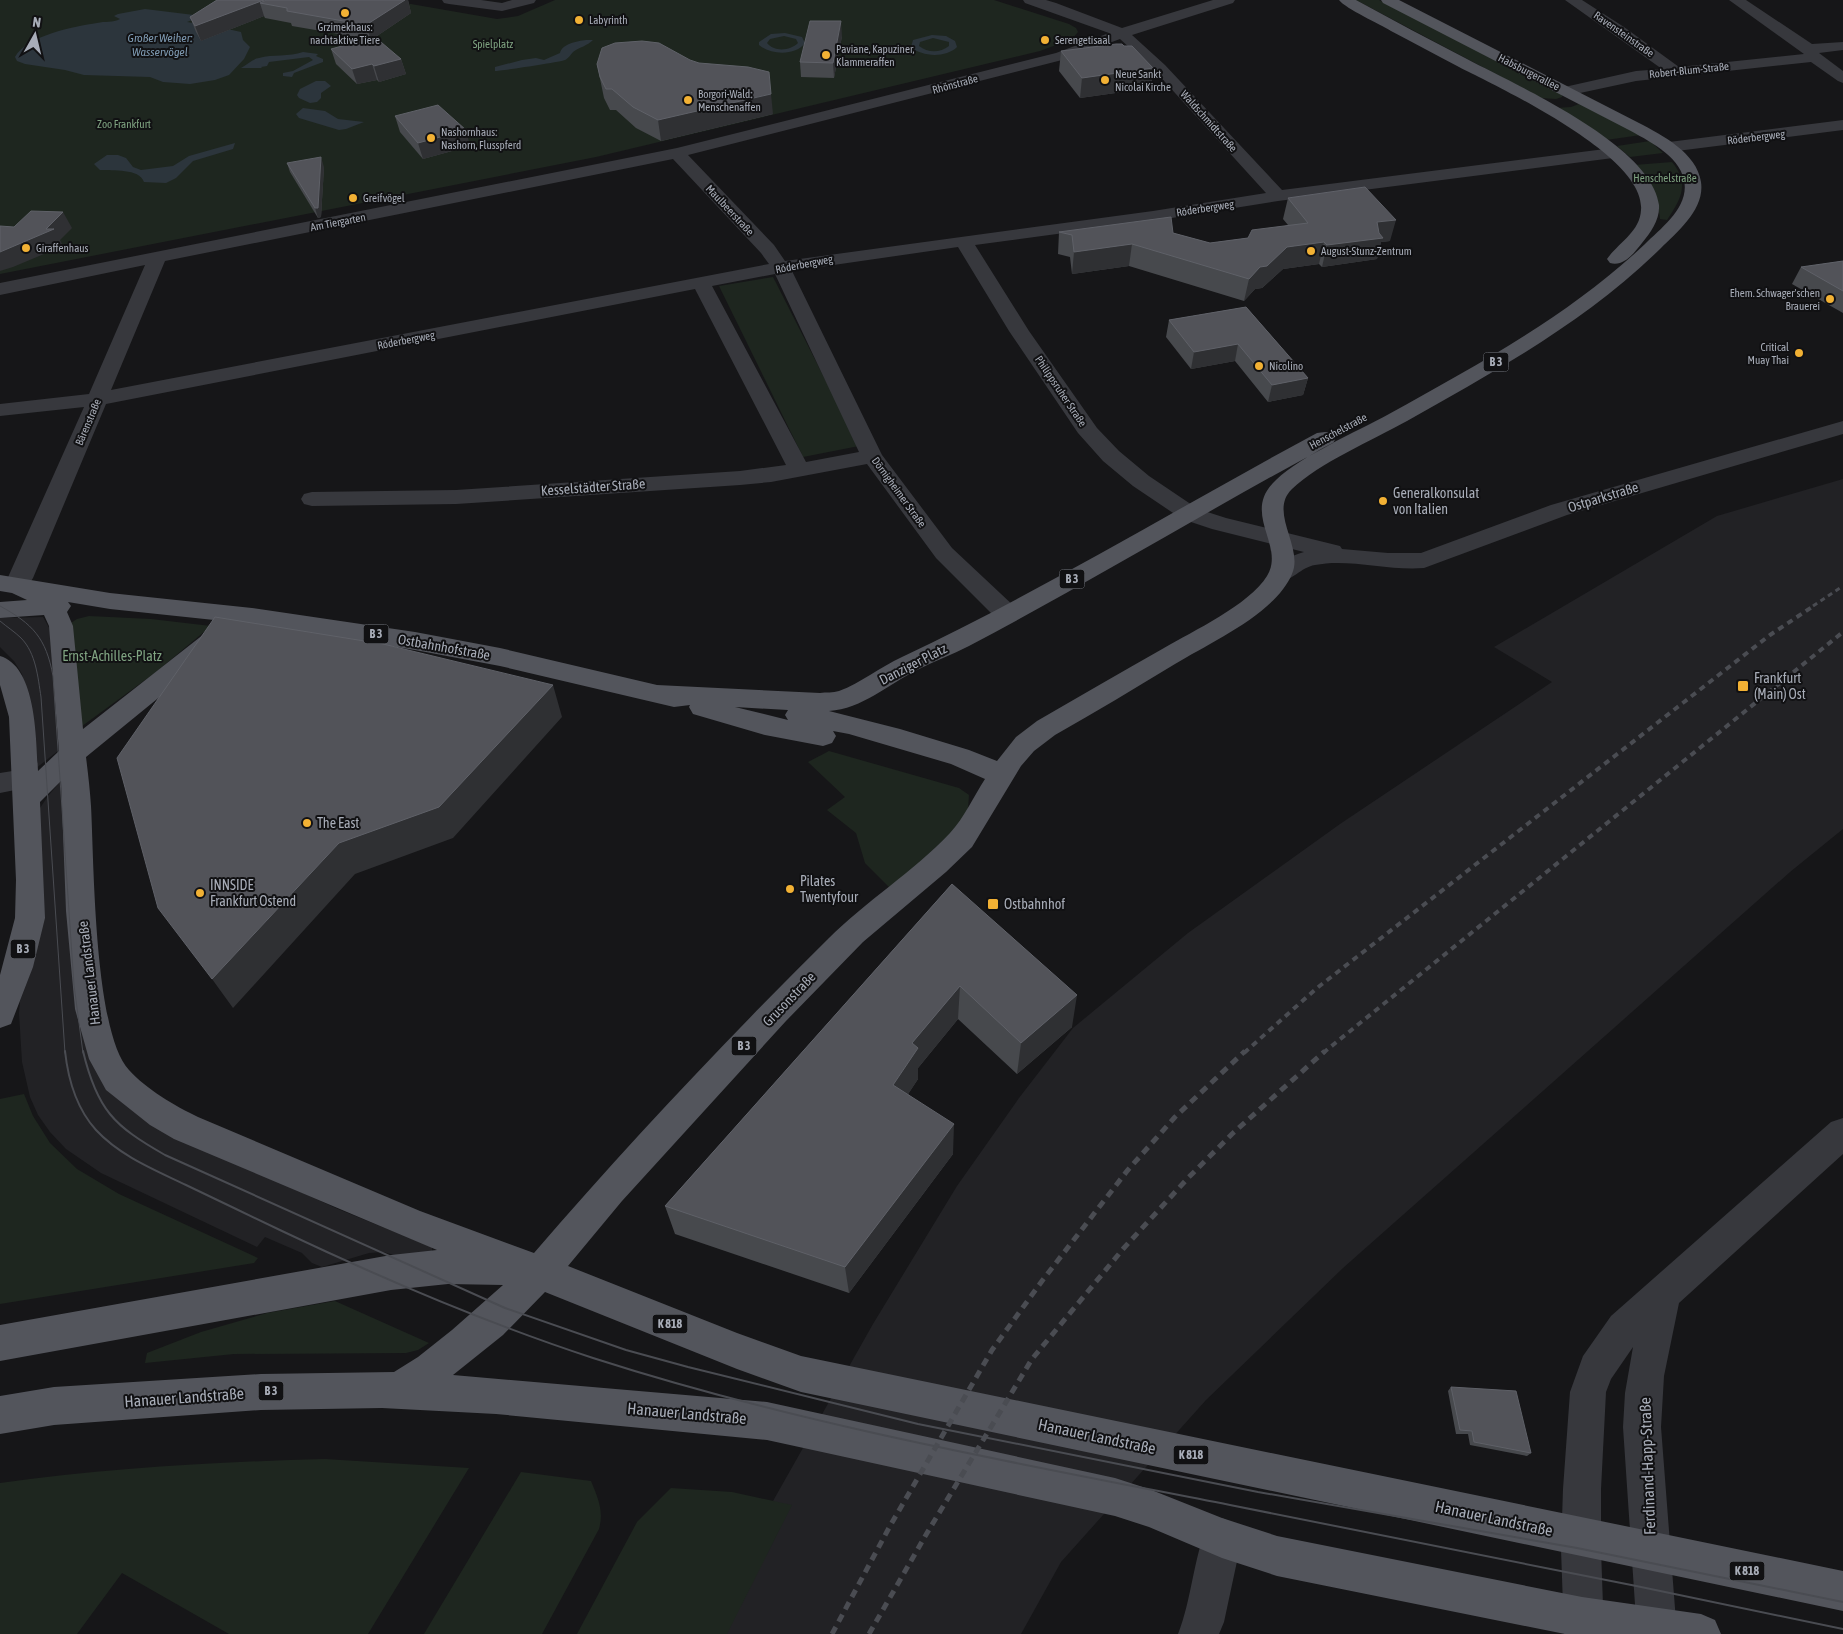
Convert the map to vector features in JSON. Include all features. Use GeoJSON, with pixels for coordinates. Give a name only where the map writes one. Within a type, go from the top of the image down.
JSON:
{"type":"FeatureCollection","features":[{"type":"Feature","properties":{"kind":"main road","name":"Habsburgerallee"},"geometry":{"type":"LineString","coordinates":[[1346,0],[1541,104],[1584,130],[1613,152]]}},
{"type":"Feature","properties":{"kind":"main road","name":"Habsburgerallee"},"geometry":{"type":"LineString","coordinates":[[1388,0],[1570,93],[1647,134],[1668,148]]}},
{"type":"Feature","properties":{"kind":"main road"},"geometry":{"type":"LineString","coordinates":[[1541,104],[1569,102],[1572,100],[1570,93]]}},
{"type":"Feature","properties":{"kind":"main road","name":"Henschelstraße"},"geometry":{"type":"LineString","coordinates":[[1278,538],[1271,504],[1274,495],[1287,481],[1541,336],[1622,276],[1650,249],[1684,212],[1693,192],[1693,182],[1685,166],[1668,148]]}},
{"type":"Feature","properties":{"kind":"main road","name":"Henschelstraße"},"geometry":{"type":"LineString","coordinates":[[1181,519],[1228,490],[1484,355],[1552,312],[1594,281],[1639,234],[1648,219],[1650,204],[1641,181],[1613,152]]}},
{"type":"Feature","properties":{"kind":"main road","name":"Danziger Platz"},"geometry":{"type":"LineString","coordinates":[[656,694],[836,701],[852,695],[908,664],[958,641],[1181,519]]}},
{"type":"Feature","properties":{"kind":"main road","name":"B 3"},"geometry":{"type":"LineString","coordinates":[[1001,776],[1012,759],[1031,739],[1243,610],[1264,595],[1281,574],[1283,555],[1278,538]]}},
{"type":"Feature","properties":{"kind":"main road"},"geometry":{"type":"LineString","coordinates":[[5,588],[42,598],[52,606]]}},
{"type":"Feature","properties":{"kind":"main road","name":"Ostbahnhofstraße"},"geometry":{"type":"LineString","coordinates":[[5,588],[252,616],[456,648],[656,694]]}},
{"type":"Feature","properties":{"kind":"main road","name":"Ostbahnhofstraße"},"geometry":{"type":"LineString","coordinates":[[52,606],[110,601]]}},
{"type":"Feature","properties":{"kind":"main road"},"geometry":{"type":"LineString","coordinates":[[0,610],[52,606]]}},
{"type":"Feature","properties":{"kind":"main road","name":"Hanauer Landstraße"},"geometry":{"type":"LineString","coordinates":[[52,606],[57,613],[62,634],[78,804],[81,911],[90,1009],[104,1059],[118,1080],[161,1115],[186,1128],[415,1225],[737,1351],[801,1374],[1843,1591]]}},
{"type":"Feature","properties":{"kind":"main road"},"geometry":{"type":"LineString","coordinates":[[17,787],[72,754],[213,640],[252,616]]}},
{"type":"Feature","properties":{"kind":"main road","name":"B 3"},"geometry":{"type":"LineString","coordinates":[[0,665],[10,678],[20,705],[17,787],[30,880],[30,918],[18,967],[0,1015]]}},
{"type":"Feature","properties":{"kind":"main road"},"geometry":{"type":"LineString","coordinates":[[656,694],[764,725],[850,742],[938,769],[967,774],[1001,776]]}},
{"type":"Feature","properties":{"kind":"main road","name":"Grusonstraße"},"geometry":{"type":"LineString","coordinates":[[540,1273],[610,1190],[775,1012],[862,924],[930,869],[958,842],[974,822],[1001,776]]}},
{"type":"Feature","properties":{"kind":"main road","name":"Hanauer Landstraße"},"geometry":{"type":"LineString","coordinates":[[0,1343],[235,1302],[397,1271],[469,1266],[540,1273]]}},
{"type":"Feature","properties":{"kind":"main road","name":"B 3"},"geometry":{"type":"LineString","coordinates":[[398,1391],[431,1370],[466,1343],[540,1273]]}},
{"type":"Feature","properties":{"kind":"main road","name":"Hanauer Landstraße"},"geometry":{"type":"LineString","coordinates":[[0,1415],[63,1406],[251,1392],[398,1391],[496,1396],[713,1414],[785,1424],[1115,1497],[1150,1508],[1222,1538],[1277,1556],[1583,1626],[1701,1634]]}},
{"type":"Feature","properties":{"kind":"street"},"geometry":{"type":"LineString","coordinates":[[449,0],[502,7],[529,0]]}},
{"type":"Feature","properties":{"kind":"street","name":"Waldschmidtstraße"},"geometry":{"type":"LineString","coordinates":[[1030,0],[1051,6],[1121,33],[1160,68],[1278,196]]}},
{"type":"Feature","properties":{"kind":"street","name":"Rhönstraße"},"geometry":{"type":"LineString","coordinates":[[677,153],[1062,56],[1121,33],[1228,0]]}},
{"type":"Feature","properties":{"kind":"street","name":"Ravensteinstraße"},"geometry":{"type":"LineString","coordinates":[[1572,0],[1619,30],[1675,70]]}},
{"type":"Feature","properties":{"kind":"street"},"geometry":{"type":"LineString","coordinates":[[1736,0],[1812,53],[1843,78]]}},
{"type":"Feature","properties":{"kind":"street","name":"Robert-Blum-Straße"},"geometry":{"type":"LineString","coordinates":[[1570,93],[1619,78],[1812,53],[1843,46]]}},
{"type":"Feature","properties":{"kind":"street","name":"Röderbergweg"},"geometry":{"type":"LineString","coordinates":[[1668,148],[1843,125]]}},
{"type":"Feature","properties":{"kind":"street","name":"Röderbergweg"},"geometry":{"type":"LineString","coordinates":[[0,410],[98,399],[807,262],[1152,216],[1278,196],[1613,152]]}},
{"type":"Feature","properties":{"kind":"street","name":"Am Tiergarten"},"geometry":{"type":"LineString","coordinates":[[0,289],[157,259],[677,153]]}},
{"type":"Feature","properties":{"kind":"street","name":"Maulbeerstraße"},"geometry":{"type":"LineString","coordinates":[[677,153],[768,249],[781,268]]}},
{"type":"Feature","properties":{"kind":"street","name":"Philippsruher Straße"},"geometry":{"type":"LineString","coordinates":[[962,241],[1019,331],[1089,433],[1111,456],[1141,480],[1181,519]]}},
{"type":"Feature","properties":{"kind":"street","name":"Bärenstraße"},"geometry":{"type":"LineString","coordinates":[[5,588],[21,578],[157,259]]}},
{"type":"Feature","properties":{"kind":"street","name":"Dörnigheimer Straße"},"geometry":{"type":"LineString","coordinates":[[781,268],[872,456],[944,553],[1007,614]]}},
{"type":"Feature","properties":{"kind":"street"},"geometry":{"type":"LineString","coordinates":[[701,283],[799,470]]}},
{"type":"Feature","properties":{"kind":"street","name":"Ostparkstraße"},"geometry":{"type":"LineString","coordinates":[[1281,574],[1293,564],[1310,558],[1334,556],[1402,562],[1424,560],[1568,507],[1843,427]]}},
{"type":"Feature","properties":{"kind":"street","name":"Kesselstädter Straße"},"geometry":{"type":"LineString","coordinates":[[312,499],[456,497],[756,476],[872,456]]}},
{"type":"Feature","properties":{"kind":"street"},"geometry":{"type":"LineString","coordinates":[[1181,519],[1220,524],[1278,538]]}},
{"type":"Feature","properties":{"kind":"street","name":"Ostparkstraße"},"geometry":{"type":"LineString","coordinates":[[1278,538],[1365,558]]}},
{"type":"Feature","properties":{"kind":"street"},"geometry":{"type":"LineString","coordinates":[[1583,1626],[1581,1537],[1585,1428],[1588,1392],[1596,1369],[1624,1329],[1662,1293],[1843,1134]]}},
{"type":"Feature","properties":{"kind":"street","name":"Ferdinand-Happ-Straße"},"geometry":{"type":"LineString","coordinates":[[1656,1631],[1642,1401],[1646,1371],[1662,1293]]}},
{"type":"Feature","properties":{"kind":"street"},"geometry":{"type":"LineString","coordinates":[[1198,1634],[1204,1622],[1222,1538]]}},
{"type":"Feature","properties":{"kind":"shaded area"},"geometry":{"type":"Polygon","coordinates":[[[1843,479],[1843,829],[1790,872],[1343,1268],[1206,1400],[1061,1562],[1021,1634],[709,1634],[773,1501],[873,1324],[957,1186],[1019,1098],[1073,1028],[1188,933],[1340,824],[1552,682],[1494,647],[1717,516],[1843,479]]]}},
{"type":"Feature","properties":{"kind":"shaded area"},"geometry":{"type":"Polygon","coordinates":[[[43,617],[56,640],[63,747],[35,769],[30,706],[22,674],[14,661],[0,647],[0,618],[43,617]]]}},
{"type":"Feature","properties":{"kind":"shaded area"},"geometry":{"type":"Polygon","coordinates":[[[65,776],[85,1029],[177,1135],[338,1209],[432,1247],[432,1253],[406,1258],[383,1252],[369,1253],[322,1267],[312,1263],[302,1253],[265,1237],[257,1247],[101,1173],[66,1149],[50,1132],[38,1115],[30,1097],[22,1062],[19,1013],[20,1001],[30,974],[38,811],[65,776]]]}},
{"type":"Feature","properties":{"kind":"green space","name":"Zoo Frankfurt"},"geometry":{"type":"Polygon","coordinates":[[[0,0],[388,0],[497,19],[518,16],[555,0],[994,0],[1069,24],[1076,28],[1078,32],[1072,39],[1040,51],[596,157],[0,274],[0,0]]]}},
{"type":"Feature","properties":{"kind":"green space"},"geometry":{"type":"Polygon","coordinates":[[[1356,0],[1379,0],[1554,88],[1562,94],[1562,97],[1556,99],[1541,98],[1356,0]]]}},
{"type":"Feature","properties":{"kind":"green space"},"geometry":{"type":"Polygon","coordinates":[[[1579,104],[1641,135],[1606,140],[1556,108],[1571,107],[1579,104]]]}},
{"type":"Feature","properties":{"kind":"green space"},"geometry":{"type":"Polygon","coordinates":[[[1650,141],[1663,153],[1630,157],[1617,146],[1650,141]]]}},
{"type":"Feature","properties":{"kind":"green space","name":"Henschelstraße"},"geometry":{"type":"Polygon","coordinates":[[[1672,162],[1681,177],[1682,191],[1667,220],[1660,219],[1656,195],[1646,177],[1634,165],[1672,162]]]}},
{"type":"Feature","properties":{"kind":"green space"},"geometry":{"type":"Polygon","coordinates":[[[773,277],[859,446],[803,457],[719,286],[773,277]]]}},
{"type":"Feature","properties":{"kind":"green space","name":"Ernst-Achilles-Platz"},"geometry":{"type":"Polygon","coordinates":[[[89,616],[151,619],[211,626],[156,672],[78,729],[71,623],[77,619],[89,616]]]}},
{"type":"Feature","properties":{"kind":"green space"},"geometry":{"type":"Polygon","coordinates":[[[829,751],[959,788],[969,795],[968,809],[961,824],[891,889],[865,863],[856,833],[827,810],[845,797],[808,762],[829,751]]]}},
{"type":"Feature","properties":{"kind":"green space"},"geometry":{"type":"Polygon","coordinates":[[[24,1094],[33,1116],[50,1143],[77,1169],[119,1194],[258,1258],[254,1263],[0,1304],[0,1099],[24,1094]]]}},
{"type":"Feature","properties":{"kind":"green space"},"geometry":{"type":"Polygon","coordinates":[[[335,1301],[429,1343],[418,1350],[406,1353],[234,1354],[145,1363],[147,1353],[201,1332],[267,1313],[335,1301]]]}},
{"type":"Feature","properties":{"kind":"green space"},"geometry":{"type":"Polygon","coordinates":[[[325,1459],[469,1468],[368,1634],[229,1634],[122,1573],[77,1634],[0,1634],[0,1483],[162,1466],[325,1459]]]}},
{"type":"Feature","properties":{"kind":"green space"},"geometry":{"type":"Polygon","coordinates":[[[521,1472],[591,1481],[601,1510],[599,1529],[542,1634],[424,1634],[521,1472]]]}},
{"type":"Feature","properties":{"kind":"green space"},"geometry":{"type":"Polygon","coordinates":[[[671,1488],[732,1492],[792,1505],[727,1634],[577,1634],[637,1522],[671,1488]]]}},
{"type":"Feature","properties":{"kind":"water","name":"Großer Weiher: Wasservögel"},"geometry":{"type":"Polygon","coordinates":[[[145,9],[202,16],[187,22],[206,25],[212,30],[241,32],[243,40],[250,47],[244,59],[229,75],[215,80],[190,84],[163,82],[150,77],[84,75],[25,64],[17,61],[15,57],[29,43],[52,33],[100,22],[115,21],[120,19],[114,16],[118,14],[145,9]]]}},
{"type":"Feature","properties":{"kind":"water"},"geometry":{"type":"Polygon","coordinates":[[[785,33],[802,37],[805,43],[796,50],[789,52],[770,51],[759,45],[759,42],[771,34],[785,33]],[[784,36],[770,39],[767,43],[774,48],[787,49],[798,43],[796,39],[784,36]]]}},
{"type":"Feature","properties":{"kind":"water"},"geometry":{"type":"Polygon","coordinates":[[[932,35],[946,36],[955,41],[957,47],[947,53],[927,54],[911,47],[913,40],[932,35]],[[933,38],[920,42],[919,46],[926,50],[938,51],[949,46],[949,42],[933,38]]]}},
{"type":"Feature","properties":{"kind":"water"},"geometry":{"type":"Polygon","coordinates":[[[593,40],[573,52],[565,60],[495,71],[495,67],[522,60],[536,58],[544,60],[560,53],[567,45],[593,40]]]}},
{"type":"Feature","properties":{"kind":"water"},"geometry":{"type":"Polygon","coordinates":[[[303,52],[318,54],[316,56],[323,59],[323,62],[294,73],[292,77],[283,76],[283,73],[293,71],[313,60],[309,57],[269,62],[267,66],[262,68],[241,68],[256,59],[303,52]]]}},
{"type":"Feature","properties":{"kind":"water"},"geometry":{"type":"Polygon","coordinates":[[[316,81],[325,81],[331,86],[321,93],[321,98],[317,102],[310,103],[299,98],[297,95],[300,89],[316,81]]]}},
{"type":"Feature","properties":{"kind":"water"},"geometry":{"type":"Polygon","coordinates":[[[303,108],[325,111],[338,119],[364,122],[339,130],[299,118],[296,114],[303,108]]]}},
{"type":"Feature","properties":{"kind":"water"},"geometry":{"type":"Polygon","coordinates":[[[235,143],[233,149],[193,161],[176,178],[166,183],[144,182],[137,174],[100,170],[94,164],[107,155],[118,155],[126,158],[133,167],[141,170],[173,166],[189,156],[235,143]]]}},
{"type":"Feature","properties":{"kind":"building"},"geometry":{"type":"Polygon","coordinates":[[[217,0],[264,0],[195,26],[190,17],[217,0]]]}},
{"type":"Feature","properties":{"kind":"building"},"geometry":{"type":"Polygon","coordinates":[[[266,0],[405,0],[366,25],[287,11],[287,8],[260,3],[266,0]]]}},
{"type":"Feature","properties":{"kind":"building"},"geometry":{"type":"Polygon","coordinates":[[[810,21],[841,21],[833,63],[800,62],[810,21]]]}},
{"type":"Feature","properties":{"kind":"building"},"geometry":{"type":"Polygon","coordinates":[[[375,37],[401,59],[352,69],[331,49],[375,37]]]}},
{"type":"Feature","properties":{"kind":"building"},"geometry":{"type":"Polygon","coordinates":[[[642,41],[659,43],[699,63],[748,67],[769,72],[771,94],[658,120],[633,107],[612,89],[606,89],[600,77],[597,64],[602,48],[615,43],[642,41]]]}},
{"type":"Feature","properties":{"kind":"building"},"geometry":{"type":"Polygon","coordinates":[[[1116,44],[1132,46],[1153,68],[1082,78],[1061,51],[1116,44]]]}},
{"type":"Feature","properties":{"kind":"building"},"geometry":{"type":"Polygon","coordinates":[[[438,105],[466,130],[418,143],[395,116],[438,105]]]}},
{"type":"Feature","properties":{"kind":"building"},"geometry":{"type":"Polygon","coordinates":[[[321,157],[318,208],[315,208],[287,163],[321,157]]]}},
{"type":"Feature","properties":{"kind":"building"},"geometry":{"type":"Polygon","coordinates":[[[1365,187],[1396,220],[1377,222],[1379,233],[1383,238],[1327,245],[1324,242],[1287,247],[1267,266],[1260,267],[1249,279],[1132,244],[1074,252],[1072,235],[1059,232],[1171,217],[1173,233],[1210,243],[1248,238],[1252,230],[1308,223],[1288,198],[1365,187]]]}},
{"type":"Feature","properties":{"kind":"building"},"geometry":{"type":"Polygon","coordinates":[[[31,211],[63,212],[46,229],[54,229],[0,252],[0,226],[14,227],[31,211]]]}},
{"type":"Feature","properties":{"kind":"building"},"geometry":{"type":"Polygon","coordinates":[[[1843,261],[1843,291],[1801,267],[1843,261]]]}},
{"type":"Feature","properties":{"kind":"building"},"geometry":{"type":"Polygon","coordinates":[[[1246,307],[1308,378],[1272,385],[1238,344],[1194,352],[1169,320],[1246,307]]]}},
{"type":"Feature","properties":{"kind":"building","name":"The East"},"geometry":{"type":"Polygon","coordinates":[[[215,617],[383,644],[553,685],[439,807],[339,843],[212,979],[158,908],[117,758],[215,617]]]}},
{"type":"Feature","properties":{"kind":"building"},"geometry":{"type":"Polygon","coordinates":[[[952,884],[1077,995],[1021,1043],[960,986],[912,1043],[918,1048],[893,1085],[954,1124],[845,1267],[665,1206],[952,884]]]}},
{"type":"Feature","properties":{"kind":"building"},"geometry":{"type":"Polygon","coordinates":[[[1451,1387],[1516,1391],[1531,1453],[1474,1442],[1472,1431],[1460,1430],[1451,1387]]]}},
{"type":"Feature","properties":{"kind":"tram line"},"geometry":{"type":"LineString","coordinates":[[0,606],[21,619],[36,634],[42,642],[53,676],[74,985],[83,1053]]}},
{"type":"Feature","properties":{"kind":"tram line"},"geometry":{"type":"LineString","coordinates":[[0,621],[26,644],[36,666],[40,690],[65,1053]]}},
{"type":"Feature","properties":{"kind":"tram line"},"geometry":{"type":"LineString","coordinates":[[65,1051],[74,1093],[89,1122],[105,1139],[138,1162],[282,1231],[397,1283],[513,1330],[593,1358],[671,1382],[750,1403],[909,1441],[1843,1629]]}},
{"type":"Feature","properties":{"kind":"tram line"},"geometry":{"type":"LineString","coordinates":[[83,1051],[95,1088],[110,1114],[133,1135],[165,1155],[505,1308],[626,1350],[918,1424],[1258,1492],[1577,1548],[1843,1602]]}},
{"type":"Feature","properties":{"kind":"railway"},"geometry":{"type":"LineString","coordinates":[[1813,606],[1843,586]]}},
{"type":"Feature","properties":{"kind":"railway"},"geometry":{"type":"LineString","coordinates":[[1244,1053],[1317,988],[1770,635],[1815,605]]}},
{"type":"Feature","properties":{"kind":"railway"},"geometry":{"type":"LineString","coordinates":[[1323,1053],[1843,632]]}},
{"type":"Feature","properties":{"kind":"railway"},"geometry":{"type":"LineString","coordinates":[[832,1634],[890,1526],[992,1350],[1042,1281],[1127,1171],[1175,1117],[1245,1051]]}},
{"type":"Feature","properties":{"kind":"railway"},"geometry":{"type":"LineString","coordinates":[[869,1634],[927,1533],[1032,1359],[1123,1249],[1188,1178],[1232,1134],[1325,1051]]}},
{"type":"Feature","properties":{"kind":"place","name":"Grzimekhaus: nachtaktive Tiere"},"geometry":{"type":"Point","coordinates":[345,13]}},
{"type":"Feature","properties":{"kind":"place","name":"Labyrinth"},"geometry":{"type":"Point","coordinates":[579,20]}},
{"type":"Feature","properties":{"kind":"place","name":"Serengetisaal"},"geometry":{"type":"Point","coordinates":[1045,40]}},
{"type":"Feature","properties":{"kind":"place","name":"Paviane, Kapuziner, Klammeraffen"},"geometry":{"type":"Point","coordinates":[826,55]}},
{"type":"Feature","properties":{"kind":"place","name":"Neue Sankt Nicolai Kirche"},"geometry":{"type":"Point","coordinates":[1105,80]}},
{"type":"Feature","properties":{"kind":"place","name":"Borgori-Wald: Menschenaffen"},"geometry":{"type":"Point","coordinates":[688,100]}},
{"type":"Feature","properties":{"kind":"place","name":"Nashornhaus: Nashorn, Flusspferd"},"geometry":{"type":"Point","coordinates":[431,138]}},
{"type":"Feature","properties":{"kind":"place","name":"Greifvögel"},"geometry":{"type":"Point","coordinates":[353,198]}},
{"type":"Feature","properties":{"kind":"place","name":"Giraffenhaus"},"geometry":{"type":"Point","coordinates":[26,248]}},
{"type":"Feature","properties":{"kind":"place","name":"August-Stunz-Zentrum"},"geometry":{"type":"Point","coordinates":[1311,251]}},
{"type":"Feature","properties":{"kind":"place","name":"Ehem. Schwager'schen Brauerei"},"geometry":{"type":"Point","coordinates":[1830,299]}},
{"type":"Feature","properties":{"kind":"place","name":"Critical Muay Thai"},"geometry":{"type":"Point","coordinates":[1799,353]}},
{"type":"Feature","properties":{"kind":"place","name":"Nicolino"},"geometry":{"type":"Point","coordinates":[1259,366]}},
{"type":"Feature","properties":{"kind":"place","name":"Generalkonsulat von Italien"},"geometry":{"type":"Point","coordinates":[1383,501]}},
{"type":"Feature","properties":{"kind":"place","name":"Frankfurt (Main) Ost"},"geometry":{"type":"Point","coordinates":[1743,686]}},
{"type":"Feature","properties":{"kind":"place","name":"The East"},"geometry":{"type":"Point","coordinates":[307,823]}},
{"type":"Feature","properties":{"kind":"place","name":"Pilates Twentyfour"},"geometry":{"type":"Point","coordinates":[790,889]}},
{"type":"Feature","properties":{"kind":"place","name":"INNSIDE Frankfurt Ostend"},"geometry":{"type":"Point","coordinates":[200,893]}},
{"type":"Feature","properties":{"kind":"place","name":"Ostbahnhof"},"geometry":{"type":"Point","coordinates":[993,904]}},
{"type":"Feature","properties":{"kind":"park label","name":"Spielplatz"},"geometry":{"type":"Point","coordinates":[493,44]}}]}
